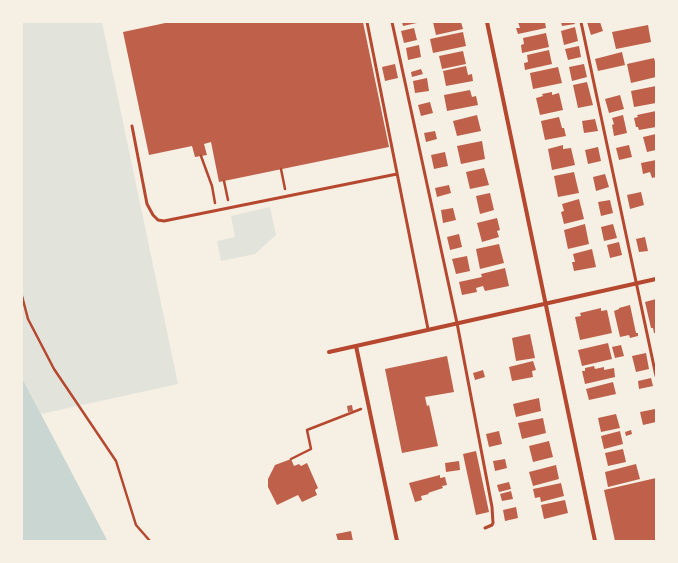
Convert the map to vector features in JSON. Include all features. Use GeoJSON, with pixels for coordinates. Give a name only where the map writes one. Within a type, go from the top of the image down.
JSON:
{"type":"FeatureCollection","features":[{"type":"Feature","properties":{"kind":"street"},"geometry":{"type":"LineString","coordinates":[[488,22],[595,541]]}},
{"type":"Feature","properties":{"kind":"street"},"geometry":{"type":"LineString","coordinates":[[329,352],[656,279]]}},
{"type":"Feature","properties":{"kind":"street"},"geometry":{"type":"LineString","coordinates":[[356,346],[397,541]]}},
{"type":"Feature","properties":{"kind":"lane"},"geometry":{"type":"LineString","coordinates":[[367,22],[428,329]]}},
{"type":"Feature","properties":{"kind":"lane"},"geometry":{"type":"LineString","coordinates":[[392,22],[457,323],[494,515],[492,525],[485,528]]}},
{"type":"Feature","properties":{"kind":"lane"},"geometry":{"type":"LineString","coordinates":[[581,22],[656,376]]}},
{"type":"Feature","properties":{"kind":"lane"},"geometry":{"type":"LineString","coordinates":[[132,126],[147,204],[153,215],[158,220],[164,221],[397,174]]}},
{"type":"Feature","properties":{"kind":"path"},"geometry":{"type":"LineString","coordinates":[[201,156],[212,186],[215,203],[235,199]]}},
{"type":"Feature","properties":{"kind":"path"},"geometry":{"type":"LineString","coordinates":[[278,190],[285,189],[281,169]]}},
{"type":"Feature","properties":{"kind":"path"},"geometry":{"type":"LineString","coordinates":[[224,181],[228,200]]}},
{"type":"Feature","properties":{"kind":"path"},"geometry":{"type":"LineString","coordinates":[[22,296],[28,319],[54,369],[116,461],[136,525],[150,541]]}},
{"type":"Feature","properties":{"kind":"path"},"geometry":{"type":"LineString","coordinates":[[291,459],[311,449],[307,430],[356,412],[362,408],[363,404]]}},
{"type":"Feature","properties":{"kind":"shaded area"},"geometry":{"type":"Polygon","coordinates":[[[22,22],[102,22],[178,384],[41,414],[22,378],[22,22]]]}},
{"type":"Feature","properties":{"kind":"shaded area"},"geometry":{"type":"Polygon","coordinates":[[[270,207],[276,235],[255,254],[221,261],[217,241],[235,237],[231,216],[270,207]]]}},
{"type":"Feature","properties":{"kind":"shaded area"},"geometry":{"type":"Polygon","coordinates":[[[22,378],[107,540],[108,541],[22,541],[22,378]]]}},
{"type":"Feature","properties":{"kind":"building"},"geometry":{"type":"Polygon","coordinates":[[[170,22],[363,22],[389,147],[219,182],[211,142],[204,144],[207,155],[195,157],[192,146],[149,155],[123,32],[170,22]]]}},
{"type":"Feature","properties":{"kind":"building"},"geometry":{"type":"Polygon","coordinates":[[[402,22],[417,22],[417,23],[403,26],[402,22]]]}},
{"type":"Feature","properties":{"kind":"building"},"geometry":{"type":"Polygon","coordinates":[[[433,22],[461,22],[463,29],[436,35],[433,22]]]}},
{"type":"Feature","properties":{"kind":"building"},"geometry":{"type":"Polygon","coordinates":[[[518,22],[545,22],[546,28],[518,34],[516,28],[520,28],[518,22]]]}},
{"type":"Feature","properties":{"kind":"building"},"geometry":{"type":"Polygon","coordinates":[[[561,22],[574,22],[575,24],[562,26],[561,22]]]}},
{"type":"Feature","properties":{"kind":"building"},"geometry":{"type":"Polygon","coordinates":[[[587,22],[600,22],[603,31],[591,35],[587,22]]]}},
{"type":"Feature","properties":{"kind":"building"},"geometry":{"type":"Polygon","coordinates":[[[648,25],[651,42],[616,49],[612,32],[648,25]]]}},
{"type":"Feature","properties":{"kind":"building"},"geometry":{"type":"Polygon","coordinates":[[[575,27],[578,41],[564,45],[561,31],[575,27]]]}},
{"type":"Feature","properties":{"kind":"building"},"geometry":{"type":"Polygon","coordinates":[[[414,28],[417,40],[404,43],[401,31],[414,28]]]}},
{"type":"Feature","properties":{"kind":"building"},"geometry":{"type":"Polygon","coordinates":[[[463,32],[466,46],[433,53],[430,39],[463,32]]]}},
{"type":"Feature","properties":{"kind":"building"},"geometry":{"type":"Polygon","coordinates":[[[546,33],[549,47],[522,53],[521,45],[524,44],[523,38],[546,33]]]}},
{"type":"Feature","properties":{"kind":"building"},"geometry":{"type":"Polygon","coordinates":[[[419,45],[421,57],[408,60],[406,48],[419,45]]]}},
{"type":"Feature","properties":{"kind":"building"},"geometry":{"type":"Polygon","coordinates":[[[579,46],[581,57],[568,60],[565,49],[579,46]]]}},
{"type":"Feature","properties":{"kind":"building"},"geometry":{"type":"Polygon","coordinates":[[[549,50],[552,64],[525,70],[524,63],[528,62],[527,55],[549,50]]]}},
{"type":"Feature","properties":{"kind":"building"},"geometry":{"type":"Polygon","coordinates":[[[463,51],[466,64],[442,69],[439,56],[463,51]]]}},
{"type":"Feature","properties":{"kind":"building"},"geometry":{"type":"Polygon","coordinates":[[[622,52],[625,65],[598,71],[595,59],[622,52]]]}},
{"type":"Feature","properties":{"kind":"building"},"geometry":{"type":"Polygon","coordinates":[[[654,58],[656,65],[656,77],[631,83],[627,64],[654,58]]]}},
{"type":"Feature","properties":{"kind":"building"},"geometry":{"type":"Polygon","coordinates":[[[395,64],[398,78],[385,81],[382,67],[395,64]]]}},
{"type":"Feature","properties":{"kind":"building"},"geometry":{"type":"Polygon","coordinates":[[[584,64],[587,77],[572,81],[569,67],[584,64]]]}},
{"type":"Feature","properties":{"kind":"building"},"geometry":{"type":"Polygon","coordinates":[[[466,66],[468,75],[472,74],[473,81],[446,86],[443,71],[466,66]]]}},
{"type":"Feature","properties":{"kind":"building"},"geometry":{"type":"Polygon","coordinates":[[[558,67],[562,83],[533,89],[530,73],[558,67]]]}},
{"type":"Feature","properties":{"kind":"building"},"geometry":{"type":"Polygon","coordinates":[[[421,69],[423,74],[412,77],[411,72],[421,69]]]}},
{"type":"Feature","properties":{"kind":"building"},"geometry":{"type":"Polygon","coordinates":[[[427,78],[429,91],[415,93],[413,81],[427,78]]]}},
{"type":"Feature","properties":{"kind":"building"},"geometry":{"type":"Polygon","coordinates":[[[587,82],[593,105],[578,108],[573,85],[587,82]]]}},
{"type":"Feature","properties":{"kind":"building"},"geometry":{"type":"Polygon","coordinates":[[[656,86],[656,103],[634,107],[631,91],[656,86]]]}},
{"type":"Feature","properties":{"kind":"building"},"geometry":{"type":"Polygon","coordinates":[[[470,90],[472,97],[476,96],[478,105],[447,111],[444,95],[470,90]]]}},
{"type":"Feature","properties":{"kind":"building"},"geometry":{"type":"Polygon","coordinates":[[[552,92],[552,95],[559,93],[563,110],[540,115],[536,98],[543,96],[542,94],[552,92]]]}},
{"type":"Feature","properties":{"kind":"building"},"geometry":{"type":"Polygon","coordinates":[[[620,95],[624,109],[609,113],[605,99],[620,95]]]}},
{"type":"Feature","properties":{"kind":"building"},"geometry":{"type":"Polygon","coordinates":[[[430,102],[433,113],[421,116],[418,105],[430,102]]]}},
{"type":"Feature","properties":{"kind":"building"},"geometry":{"type":"Polygon","coordinates":[[[656,111],[656,127],[639,130],[638,127],[636,127],[634,118],[638,117],[637,115],[656,111]]]}},
{"type":"Feature","properties":{"kind":"building"},"geometry":{"type":"Polygon","coordinates":[[[477,115],[481,131],[457,136],[453,121],[477,115]]]}},
{"type":"Feature","properties":{"kind":"building"},"geometry":{"type":"Polygon","coordinates":[[[623,115],[627,133],[614,136],[612,125],[614,124],[612,118],[623,115]]]}},
{"type":"Feature","properties":{"kind":"building"},"geometry":{"type":"Polygon","coordinates":[[[559,117],[566,136],[545,140],[541,121],[559,117]]]}},
{"type":"Feature","properties":{"kind":"building"},"geometry":{"type":"Polygon","coordinates":[[[595,119],[598,131],[584,133],[582,121],[595,119]]]}},
{"type":"Feature","properties":{"kind":"building"},"geometry":{"type":"Polygon","coordinates":[[[435,131],[437,139],[426,142],[424,133],[435,131]]]}},
{"type":"Feature","properties":{"kind":"building"},"geometry":{"type":"Polygon","coordinates":[[[656,134],[656,150],[647,152],[643,137],[656,134]]]}},
{"type":"Feature","properties":{"kind":"building"},"geometry":{"type":"Polygon","coordinates":[[[482,141],[485,159],[461,164],[457,146],[482,141]]]}},
{"type":"Feature","properties":{"kind":"building"},"geometry":{"type":"Polygon","coordinates":[[[563,145],[563,149],[571,148],[575,165],[552,170],[548,149],[563,145]]]}},
{"type":"Feature","properties":{"kind":"building"},"geometry":{"type":"Polygon","coordinates":[[[629,145],[632,157],[619,160],[616,148],[629,145]]]}},
{"type":"Feature","properties":{"kind":"building"},"geometry":{"type":"Polygon","coordinates":[[[598,147],[601,161],[588,164],[585,150],[598,147]]]}},
{"type":"Feature","properties":{"kind":"building"},"geometry":{"type":"Polygon","coordinates":[[[445,152],[448,166],[434,169],[431,155],[445,152]]]}},
{"type":"Feature","properties":{"kind":"building"},"geometry":{"type":"Polygon","coordinates":[[[656,160],[656,177],[652,178],[650,172],[643,174],[641,163],[656,160]]]}},
{"type":"Feature","properties":{"kind":"building"},"geometry":{"type":"Polygon","coordinates":[[[484,168],[489,185],[470,189],[466,172],[484,168]]]}},
{"type":"Feature","properties":{"kind":"building"},"geometry":{"type":"Polygon","coordinates":[[[574,172],[579,193],[558,197],[554,176],[574,172]]]}},
{"type":"Feature","properties":{"kind":"building"},"geometry":{"type":"Polygon","coordinates":[[[605,174],[609,187],[596,191],[593,177],[605,174]]]}},
{"type":"Feature","properties":{"kind":"building"},"geometry":{"type":"Polygon","coordinates":[[[449,185],[451,193],[437,197],[435,188],[449,185]]]}},
{"type":"Feature","properties":{"kind":"building"},"geometry":{"type":"Polygon","coordinates":[[[641,192],[644,205],[630,209],[627,195],[641,192]]]}},
{"type":"Feature","properties":{"kind":"building"},"geometry":{"type":"Polygon","coordinates":[[[490,193],[494,210],[480,214],[476,196],[490,193]]]}},
{"type":"Feature","properties":{"kind":"building"},"geometry":{"type":"Polygon","coordinates":[[[579,199],[584,219],[564,224],[561,212],[564,211],[562,204],[579,199]]]}},
{"type":"Feature","properties":{"kind":"building"},"geometry":{"type":"Polygon","coordinates":[[[610,200],[613,213],[601,216],[598,202],[610,200]]]}},
{"type":"Feature","properties":{"kind":"building"},"geometry":{"type":"Polygon","coordinates":[[[453,208],[456,220],[443,223],[441,210],[453,208]]]}},
{"type":"Feature","properties":{"kind":"building"},"geometry":{"type":"Polygon","coordinates":[[[497,218],[500,230],[497,231],[499,237],[482,242],[477,223],[497,218]]]}},
{"type":"Feature","properties":{"kind":"building"},"geometry":{"type":"Polygon","coordinates":[[[585,224],[589,244],[568,249],[564,230],[585,224]]]}},
{"type":"Feature","properties":{"kind":"building"},"geometry":{"type":"Polygon","coordinates":[[[613,224],[617,238],[604,241],[601,227],[613,224]]]}},
{"type":"Feature","properties":{"kind":"building"},"geometry":{"type":"Polygon","coordinates":[[[459,234],[462,247],[450,250],[447,237],[459,234]]]}},
{"type":"Feature","properties":{"kind":"building"},"geometry":{"type":"Polygon","coordinates":[[[645,237],[648,251],[639,252],[636,239],[645,237]]]}},
{"type":"Feature","properties":{"kind":"building"},"geometry":{"type":"Polygon","coordinates":[[[619,242],[622,255],[610,258],[607,245],[619,242]]]}},
{"type":"Feature","properties":{"kind":"building"},"geometry":{"type":"Polygon","coordinates":[[[499,244],[504,263],[480,269],[476,249],[499,244]]]}},
{"type":"Feature","properties":{"kind":"building"},"geometry":{"type":"Polygon","coordinates":[[[592,249],[596,267],[574,271],[572,262],[575,262],[573,254],[592,249]]]}},
{"type":"Feature","properties":{"kind":"building"},"geometry":{"type":"Polygon","coordinates":[[[467,256],[470,271],[456,274],[452,259],[467,256]]]}},
{"type":"Feature","properties":{"kind":"building"},"geometry":{"type":"Polygon","coordinates":[[[505,268],[509,286],[485,291],[483,286],[476,288],[477,292],[462,295],[459,282],[482,277],[481,274],[505,268]]]}},
{"type":"Feature","properties":{"kind":"building"},"geometry":{"type":"Polygon","coordinates":[[[656,299],[656,333],[654,333],[653,328],[651,328],[645,302],[656,299]]]}},
{"type":"Feature","properties":{"kind":"building"},"geometry":{"type":"Polygon","coordinates":[[[630,305],[638,336],[630,338],[629,335],[620,337],[614,311],[630,305]]]}},
{"type":"Feature","properties":{"kind":"building"},"geometry":{"type":"Polygon","coordinates":[[[601,308],[601,311],[607,310],[612,333],[580,340],[575,317],[581,316],[580,313],[601,308]]]}},
{"type":"Feature","properties":{"kind":"building"},"geometry":{"type":"Polygon","coordinates":[[[530,334],[535,358],[516,361],[512,338],[530,334]]]}},
{"type":"Feature","properties":{"kind":"building"},"geometry":{"type":"Polygon","coordinates":[[[608,343],[612,359],[582,366],[578,350],[608,343]]]}},
{"type":"Feature","properties":{"kind":"building"},"geometry":{"type":"Polygon","coordinates":[[[621,345],[624,356],[615,358],[612,347],[621,345]]]}},
{"type":"Feature","properties":{"kind":"building"},"geometry":{"type":"Polygon","coordinates":[[[646,353],[649,369],[636,372],[632,356],[646,353]]]}},
{"type":"Feature","properties":{"kind":"building"},"geometry":{"type":"Polygon","coordinates":[[[447,356],[454,392],[425,397],[427,406],[429,405],[438,446],[402,453],[385,369],[447,356]]]}},
{"type":"Feature","properties":{"kind":"building"},"geometry":{"type":"Polygon","coordinates":[[[533,361],[536,370],[532,371],[533,377],[512,381],[509,367],[533,361]]]}},
{"type":"Feature","properties":{"kind":"building"},"geometry":{"type":"Polygon","coordinates":[[[594,366],[595,369],[604,367],[604,370],[614,368],[615,377],[585,384],[582,371],[585,371],[585,368],[594,366]]]}},
{"type":"Feature","properties":{"kind":"building"},"geometry":{"type":"Polygon","coordinates":[[[483,370],[485,377],[475,380],[473,373],[483,370]]]}},
{"type":"Feature","properties":{"kind":"building"},"geometry":{"type":"Polygon","coordinates":[[[651,378],[653,386],[639,389],[638,381],[651,378]]]}},
{"type":"Feature","properties":{"kind":"building"},"geometry":{"type":"Polygon","coordinates":[[[613,382],[616,394],[589,400],[586,389],[613,382]]]}},
{"type":"Feature","properties":{"kind":"building"},"geometry":{"type":"Polygon","coordinates":[[[539,398],[541,411],[516,417],[513,404],[539,398]]]}},
{"type":"Feature","properties":{"kind":"building"},"geometry":{"type":"Polygon","coordinates":[[[352,405],[353,411],[348,412],[347,406],[352,405]]]}},
{"type":"Feature","properties":{"kind":"building"},"geometry":{"type":"Polygon","coordinates":[[[655,409],[656,422],[643,425],[640,412],[655,409]]]}},
{"type":"Feature","properties":{"kind":"building"},"geometry":{"type":"Polygon","coordinates":[[[616,414],[620,428],[601,432],[598,418],[616,414]]]}},
{"type":"Feature","properties":{"kind":"building"},"geometry":{"type":"Polygon","coordinates":[[[543,418],[546,433],[522,439],[518,423],[543,418]]]}},
{"type":"Feature","properties":{"kind":"building"},"geometry":{"type":"Polygon","coordinates":[[[631,430],[632,434],[626,436],[625,432],[631,430]]]}},
{"type":"Feature","properties":{"kind":"building"},"geometry":{"type":"Polygon","coordinates":[[[499,431],[502,444],[489,447],[486,434],[499,431]]]}},
{"type":"Feature","properties":{"kind":"building"},"geometry":{"type":"Polygon","coordinates":[[[620,431],[623,444],[604,449],[601,436],[620,431]]]}},
{"type":"Feature","properties":{"kind":"building"},"geometry":{"type":"Polygon","coordinates":[[[549,441],[553,457],[533,462],[529,446],[549,441]]]}},
{"type":"Feature","properties":{"kind":"building"},"geometry":{"type":"Polygon","coordinates":[[[623,449],[626,462],[608,466],[605,453],[623,449]]]}},
{"type":"Feature","properties":{"kind":"building"},"geometry":{"type":"Polygon","coordinates":[[[476,451],[489,512],[476,515],[463,454],[476,451]]]}},
{"type":"Feature","properties":{"kind":"building"},"geometry":{"type":"Polygon","coordinates":[[[291,459],[294,466],[299,464],[301,466],[307,463],[318,488],[315,490],[317,495],[302,502],[298,495],[277,505],[268,487],[268,479],[275,465],[291,459]]]}},
{"type":"Feature","properties":{"kind":"building"},"geometry":{"type":"Polygon","coordinates":[[[505,459],[507,468],[495,471],[493,461],[505,459]]]}},
{"type":"Feature","properties":{"kind":"building"},"geometry":{"type":"Polygon","coordinates":[[[459,461],[460,470],[446,472],[445,463],[459,461]]]}},
{"type":"Feature","properties":{"kind":"building"},"geometry":{"type":"Polygon","coordinates":[[[636,464],[640,479],[608,487],[605,472],[636,464]]]}},
{"type":"Feature","properties":{"kind":"building"},"geometry":{"type":"Polygon","coordinates":[[[556,465],[559,479],[533,486],[529,472],[556,465]]]}},
{"type":"Feature","properties":{"kind":"building"},"geometry":{"type":"Polygon","coordinates":[[[440,475],[440,478],[445,477],[447,485],[442,486],[443,488],[428,493],[429,494],[421,496],[422,500],[415,502],[409,483],[440,475]]]}},
{"type":"Feature","properties":{"kind":"building"},"geometry":{"type":"Polygon","coordinates":[[[656,478],[656,541],[615,541],[604,490],[656,478]]]}},
{"type":"Feature","properties":{"kind":"building"},"geometry":{"type":"Polygon","coordinates":[[[509,482],[511,489],[499,492],[497,485],[509,482]]]}},
{"type":"Feature","properties":{"kind":"building"},"geometry":{"type":"Polygon","coordinates":[[[561,483],[564,496],[541,502],[540,497],[535,498],[533,489],[561,483]]]}},
{"type":"Feature","properties":{"kind":"building"},"geometry":{"type":"Polygon","coordinates":[[[511,491],[513,499],[502,501],[500,494],[511,491]]]}},
{"type":"Feature","properties":{"kind":"building"},"geometry":{"type":"Polygon","coordinates":[[[565,500],[568,513],[544,519],[541,505],[565,500]]]}},
{"type":"Feature","properties":{"kind":"building"},"geometry":{"type":"Polygon","coordinates":[[[516,507],[518,518],[505,521],[503,510],[516,507]]]}},
{"type":"Feature","properties":{"kind":"building"},"geometry":{"type":"Polygon","coordinates":[[[351,531],[353,541],[338,541],[336,534],[351,531]]]}}]}
